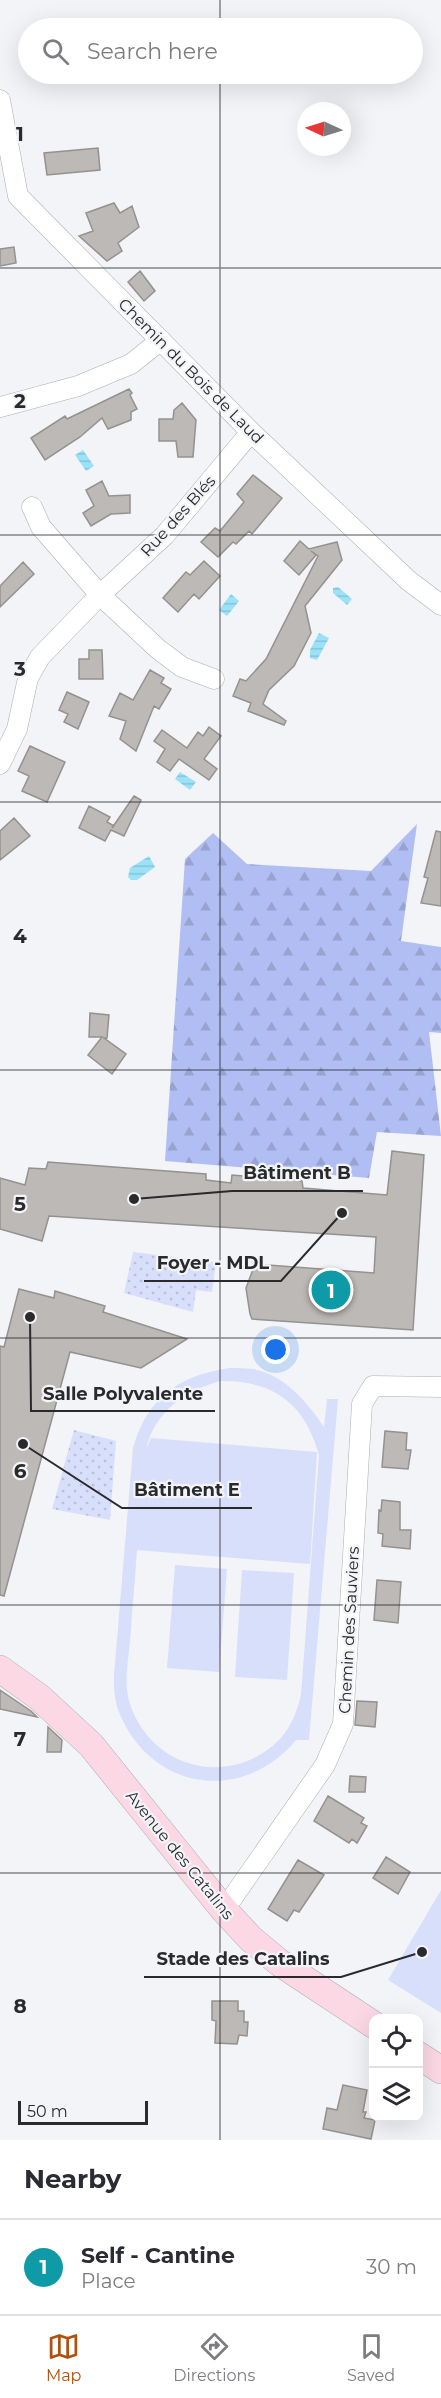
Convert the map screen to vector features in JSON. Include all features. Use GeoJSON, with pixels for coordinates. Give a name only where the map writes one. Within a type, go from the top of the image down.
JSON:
{"type":"FeatureCollection","features":[{"type":"Feature","properties":{"kind":"street","name":"Chemin du Bois de Laud"},"geometry":{"type":"LineString","coordinates":[[0,100],[18,196],[251,432],[401,574],[441,605]]}},
{"type":"Feature","properties":{"kind":"street"},"geometry":{"type":"LineString","coordinates":[[0,407],[78,386],[131,364],[161,340]]}},
{"type":"Feature","properties":{"kind":"street","name":"Rue des Blés"},"geometry":{"type":"LineString","coordinates":[[0,764],[17,729],[28,678],[40,657],[100,595],[165,535],[251,432]]}},
{"type":"Feature","properties":{"kind":"street"},"geometry":{"type":"LineString","coordinates":[[32,507],[41,527],[100,595],[158,649],[182,667],[214,679]]}},
{"type":"Feature","properties":{"kind":"street","name":"Chemin des Sauviers"},"geometry":{"type":"LineString","coordinates":[[224,1910],[325,1765],[343,1724],[362,1404],[373,1386],[441,1387]]}},
{"type":"Feature","properties":{"kind":"street","name":"Avenue des Catalins"},"geometry":{"type":"LineString","coordinates":[[0,1669],[39,1697],[91,1745],[250,1939],[280,1964],[369,2022]]}},
{"type":"Feature","properties":{"kind":"street"},"geometry":{"type":"LineString","coordinates":[[423,2058],[441,2070]]}},
{"type":"Feature","properties":{"kind":"green space"},"geometry":{"type":"Polygon","coordinates":[[[417,824],[401,941],[441,947],[441,1033],[429,1032],[441,1136],[377,1132],[369,1178],[165,1161],[185,859],[213,833],[247,864],[371,871],[417,824]]]}},
{"type":"Feature","properties":{"kind":"shaded area"},"geometry":{"type":"Polygon","coordinates":[[[83,450],[94,466],[86,471],[75,455],[83,450]]]}},
{"type":"Feature","properties":{"kind":"shaded area"},"geometry":{"type":"Polygon","coordinates":[[[338,587],[352,599],[347,605],[333,593],[333,588],[338,587]]]}},
{"type":"Feature","properties":{"kind":"shaded area"},"geometry":{"type":"Polygon","coordinates":[[[231,594],[239,601],[227,616],[219,610],[231,594]]]}},
{"type":"Feature","properties":{"kind":"shaded area"},"geometry":{"type":"Polygon","coordinates":[[[319,633],[329,638],[317,660],[310,658],[310,650],[319,633]]]}},
{"type":"Feature","properties":{"kind":"shaded area"},"geometry":{"type":"Polygon","coordinates":[[[180,772],[196,782],[190,790],[175,779],[180,772]]]}},
{"type":"Feature","properties":{"kind":"shaded area"},"geometry":{"type":"Polygon","coordinates":[[[149,856],[155,867],[137,880],[131,880],[128,877],[130,868],[149,856]]]}},
{"type":"Feature","properties":{"kind":"shaded area"},"geometry":{"type":"Polygon","coordinates":[[[133,1252],[216,1262],[212,1292],[196,1290],[193,1312],[124,1293],[133,1252]]]}},
{"type":"Feature","properties":{"kind":"shaded area"},"geometry":{"type":"Polygon","coordinates":[[[229,1368],[265,1372],[285,1383],[303,1399],[324,1427],[327,1399],[338,1399],[309,1740],[296,1740],[274,1761],[250,1774],[224,1780],[199,1780],[174,1772],[152,1758],[133,1738],[119,1712],[114,1684],[133,1448],[139,1430],[157,1402],[180,1383],[229,1368]],[[220,1381],[207,1385],[173,1404],[156,1424],[146,1449],[151,1438],[317,1452],[310,1564],[137,1550],[127,1672],[129,1701],[139,1724],[154,1742],[172,1756],[193,1764],[215,1767],[237,1764],[259,1755],[279,1740],[290,1725],[298,1707],[301,1695],[319,1455],[305,1422],[284,1398],[256,1385],[220,1381]]]}},
{"type":"Feature","properties":{"kind":"shaded area"},"geometry":{"type":"Polygon","coordinates":[[[74,1430],[116,1441],[110,1520],[52,1509],[74,1430]]]}},
{"type":"Feature","properties":{"kind":"shaded area"},"geometry":{"type":"Polygon","coordinates":[[[175,1565],[227,1569],[219,1672],[167,1668],[175,1565]]]}},
{"type":"Feature","properties":{"kind":"shaded area"},"geometry":{"type":"Polygon","coordinates":[[[242,1570],[294,1573],[287,1680],[235,1677],[242,1570]]]}},
{"type":"Feature","properties":{"kind":"shaded area"},"geometry":{"type":"Polygon","coordinates":[[[441,1890],[441,2013],[388,1980],[441,1890]]]}},
{"type":"Feature","properties":{"kind":"building"},"geometry":{"type":"Polygon","coordinates":[[[98,148],[100,170],[47,175],[44,153],[98,148]]]}},
{"type":"Feature","properties":{"kind":"building"},"geometry":{"type":"Polygon","coordinates":[[[114,203],[120,213],[132,206],[139,227],[118,243],[122,251],[107,261],[79,236],[93,231],[86,213],[114,203]]]}},
{"type":"Feature","properties":{"kind":"building"},"geometry":{"type":"Polygon","coordinates":[[[14,247],[16,263],[0,266],[0,249],[14,247]]]}},
{"type":"Feature","properties":{"kind":"building"},"geometry":{"type":"Polygon","coordinates":[[[140,271],[155,291],[144,301],[128,282],[140,271]]]}},
{"type":"Feature","properties":{"kind":"building"},"geometry":{"type":"Polygon","coordinates":[[[129,389],[137,409],[131,412],[131,420],[108,429],[102,418],[80,437],[45,460],[31,438],[65,416],[67,419],[129,389]]]}},
{"type":"Feature","properties":{"kind":"building"},"geometry":{"type":"Polygon","coordinates":[[[182,403],[196,420],[193,457],[178,457],[176,441],[159,441],[159,419],[173,419],[174,410],[182,403]]]}},
{"type":"Feature","properties":{"kind":"building"},"geometry":{"type":"Polygon","coordinates":[[[253,475],[282,498],[252,534],[249,531],[236,544],[233,542],[218,557],[201,542],[215,528],[220,531],[244,502],[237,494],[253,475]]]}},
{"type":"Feature","properties":{"kind":"building"},"geometry":{"type":"Polygon","coordinates":[[[102,481],[109,496],[130,495],[130,513],[111,514],[91,526],[83,513],[94,506],[86,490],[102,481]]]}},
{"type":"Feature","properties":{"kind":"building"},"geometry":{"type":"Polygon","coordinates":[[[300,541],[309,549],[337,542],[342,560],[305,606],[311,633],[294,666],[269,690],[263,704],[286,721],[284,725],[248,711],[251,703],[233,696],[240,679],[246,681],[266,659],[318,556],[311,551],[316,555],[299,575],[284,561],[300,541]]]}},
{"type":"Feature","properties":{"kind":"building"},"geometry":{"type":"Polygon","coordinates":[[[204,561],[220,576],[199,599],[194,594],[178,612],[163,598],[186,572],[190,575],[204,561]]]}},
{"type":"Feature","properties":{"kind":"building"},"geometry":{"type":"Polygon","coordinates":[[[23,562],[34,574],[0,607],[0,586],[23,562]]]}},
{"type":"Feature","properties":{"kind":"building"},"geometry":{"type":"Polygon","coordinates":[[[89,650],[102,650],[103,679],[79,679],[79,659],[89,659],[89,650]]]}},
{"type":"Feature","properties":{"kind":"building"},"geometry":{"type":"Polygon","coordinates":[[[150,670],[164,678],[161,683],[171,689],[159,709],[154,706],[136,751],[120,739],[126,721],[109,716],[120,693],[133,700],[150,670]]]}},
{"type":"Feature","properties":{"kind":"building"},"geometry":{"type":"Polygon","coordinates":[[[67,692],[89,702],[78,729],[64,722],[68,714],[59,710],[67,692]]]}},
{"type":"Feature","properties":{"kind":"building"},"geometry":{"type":"Polygon","coordinates":[[[209,727],[221,736],[204,759],[217,769],[209,780],[179,759],[170,771],[157,762],[165,749],[154,741],[162,730],[187,748],[198,732],[203,736],[209,727]]]}},
{"type":"Feature","properties":{"kind":"building"},"geometry":{"type":"Polygon","coordinates":[[[30,746],[65,762],[47,802],[22,791],[29,776],[18,771],[30,746]]]}},
{"type":"Feature","properties":{"kind":"building"},"geometry":{"type":"Polygon","coordinates":[[[134,796],[141,800],[124,836],[111,830],[105,841],[79,828],[89,806],[110,817],[107,822],[114,826],[134,796]]]}},
{"type":"Feature","properties":{"kind":"building"},"geometry":{"type":"Polygon","coordinates":[[[14,818],[30,836],[0,860],[0,831],[14,818]]]}},
{"type":"Feature","properties":{"kind":"building"},"geometry":{"type":"Polygon","coordinates":[[[436,831],[441,832],[441,906],[421,903],[428,878],[424,877],[436,831]]]}},
{"type":"Feature","properties":{"kind":"building"},"geometry":{"type":"Polygon","coordinates":[[[90,1013],[109,1015],[107,1038],[104,1038],[126,1054],[112,1074],[88,1055],[102,1037],[89,1037],[90,1013]]]}},
{"type":"Feature","properties":{"kind":"building"},"geometry":{"type":"Polygon","coordinates":[[[392,1151],[424,1155],[413,1330],[252,1319],[250,1314],[246,1288],[255,1264],[374,1273],[376,1237],[49,1216],[42,1241],[0,1229],[0,1178],[25,1185],[29,1168],[46,1169],[48,1162],[206,1174],[206,1180],[231,1183],[232,1175],[302,1181],[303,1188],[387,1195],[392,1151]]]}},
{"type":"Feature","properties":{"kind":"building"},"geometry":{"type":"Polygon","coordinates":[[[19,1289],[54,1298],[55,1291],[105,1306],[103,1312],[187,1339],[141,1368],[70,1352],[4,1596],[0,1595],[0,1346],[4,1347],[19,1289]]]}},
{"type":"Feature","properties":{"kind":"building"},"geometry":{"type":"Polygon","coordinates":[[[385,1431],[407,1433],[406,1450],[411,1450],[408,1469],[382,1467],[385,1431]]]}},
{"type":"Feature","properties":{"kind":"building"},"geometry":{"type":"Polygon","coordinates":[[[382,1500],[400,1502],[400,1530],[411,1530],[410,1549],[382,1546],[383,1534],[378,1533],[382,1500]]]}},
{"type":"Feature","properties":{"kind":"building"},"geometry":{"type":"Polygon","coordinates":[[[377,1580],[401,1582],[398,1623],[374,1620],[377,1580]]]}},
{"type":"Feature","properties":{"kind":"building"},"geometry":{"type":"Polygon","coordinates":[[[0,1690],[31,1711],[37,1717],[0,1709],[0,1690]]]}},
{"type":"Feature","properties":{"kind":"building"},"geometry":{"type":"Polygon","coordinates":[[[357,1701],[377,1702],[375,1727],[355,1725],[357,1701]]]}},
{"type":"Feature","properties":{"kind":"building"},"geometry":{"type":"Polygon","coordinates":[[[48,1727],[62,1740],[61,1752],[47,1752],[48,1727]]]}},
{"type":"Feature","properties":{"kind":"building"},"geometry":{"type":"Polygon","coordinates":[[[350,1776],[366,1777],[365,1792],[349,1792],[350,1776]]]}},
{"type":"Feature","properties":{"kind":"building"},"geometry":{"type":"Polygon","coordinates":[[[328,1796],[364,1818],[361,1823],[367,1826],[357,1843],[352,1839],[349,1843],[314,1821],[328,1796]]]}},
{"type":"Feature","properties":{"kind":"building"},"geometry":{"type":"Polygon","coordinates":[[[386,1857],[410,1872],[398,1894],[373,1878],[386,1857]]]}},
{"type":"Feature","properties":{"kind":"building"},"geometry":{"type":"Polygon","coordinates":[[[298,1860],[324,1875],[299,1912],[294,1910],[287,1921],[268,1909],[298,1860]]]}},
{"type":"Feature","properties":{"kind":"building"},"geometry":{"type":"Polygon","coordinates":[[[212,2001],[238,2001],[238,2011],[244,2011],[244,2022],[248,2022],[247,2036],[239,2035],[237,2044],[215,2043],[216,2021],[212,2020],[212,2001]]]}},
{"type":"Feature","properties":{"kind":"building"},"geometry":{"type":"Polygon","coordinates":[[[343,2085],[367,2090],[363,2112],[366,2112],[364,2118],[369,2119],[369,2122],[375,2122],[371,2139],[323,2129],[327,2108],[337,2110],[343,2085]]]}},
{"type":"Feature","properties":{"kind":"place","name":"Bâtiment B"},"geometry":{"type":"Point","coordinates":[134,1199]}},
{"type":"Feature","properties":{"kind":"place","name":"Foyer - MDL"},"geometry":{"type":"Point","coordinates":[342,1213]}},
{"type":"Feature","properties":{"kind":"place","name":"Self - Cantine"},"geometry":{"type":"Point","coordinates":[331,1290]}},
{"type":"Feature","properties":{"kind":"place","name":"Salle Polyvalente"},"geometry":{"type":"Point","coordinates":[30,1317]}},
{"type":"Feature","properties":{"kind":"place","name":"Bâtiment E"},"geometry":{"type":"Point","coordinates":[23,1444]}},
{"type":"Feature","properties":{"kind":"place","name":"Stade des Catalins"},"geometry":{"type":"Point","coordinates":[422,1952]}}]}
